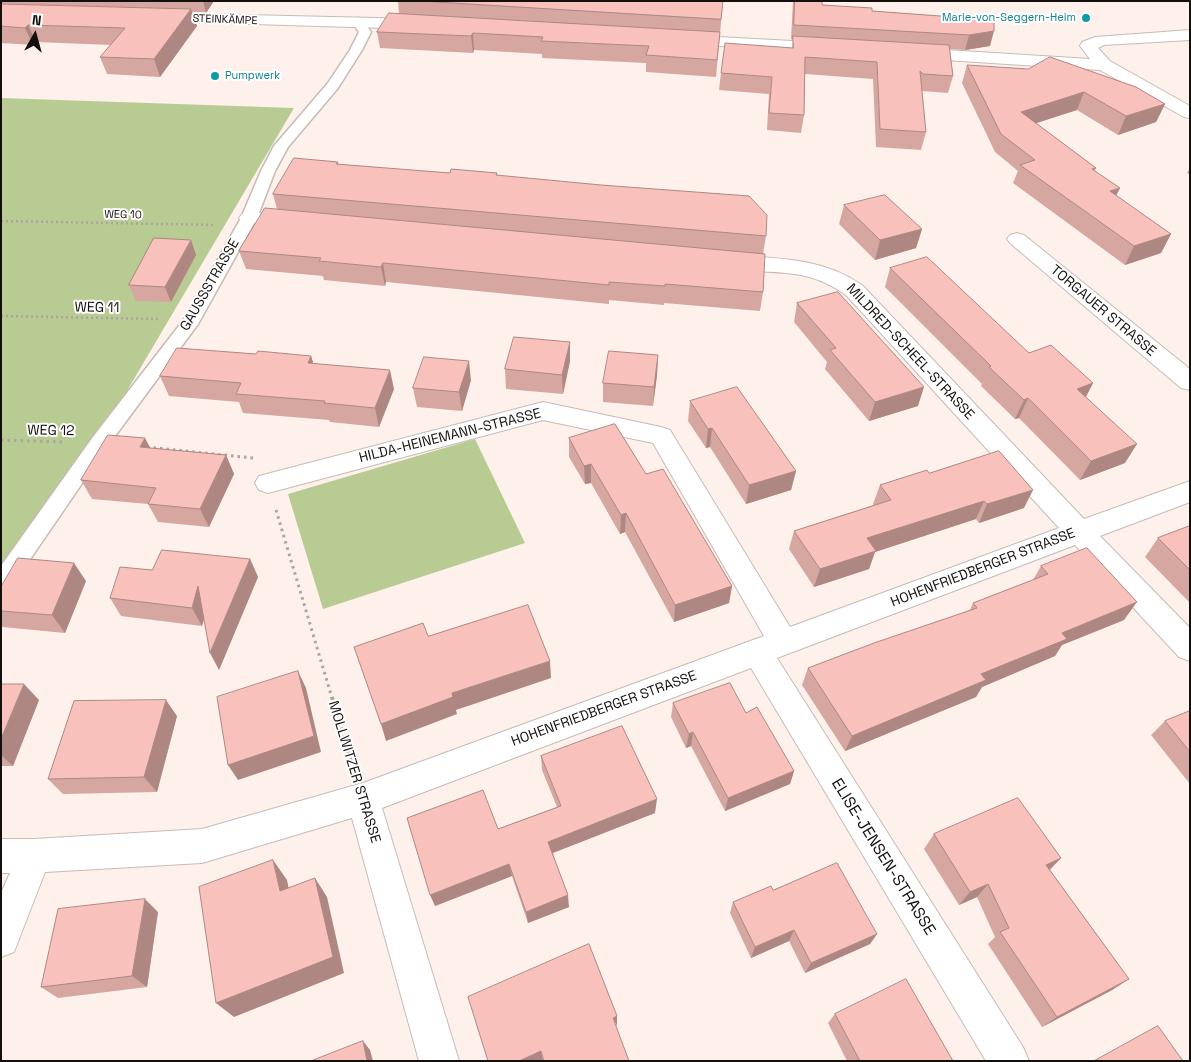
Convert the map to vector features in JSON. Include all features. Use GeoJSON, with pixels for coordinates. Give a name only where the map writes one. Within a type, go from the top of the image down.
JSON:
{"type":"FeatureCollection","features":[{"type":"Feature","properties":{"kind":"street"},"geometry":{"type":"LineString","coordinates":[[358,22],[368,8]]}},
{"type":"Feature","properties":{"kind":"street","name":"STEINKÄMPE"},"geometry":{"type":"LineString","coordinates":[[139,18],[437,25]]}},
{"type":"Feature","properties":{"kind":"street"},"geometry":{"type":"LineString","coordinates":[[1190,34],[1101,40],[1088,46],[1104,65],[1190,113]]}},
{"type":"Feature","properties":{"kind":"street"},"geometry":{"type":"LineString","coordinates":[[670,39],[846,50]]}},
{"type":"Feature","properties":{"kind":"street"},"geometry":{"type":"LineString","coordinates":[[896,52],[1104,65]]}},
{"type":"Feature","properties":{"kind":"street"},"geometry":{"type":"LineString","coordinates":[[247,222],[318,224]]}},
{"type":"Feature","properties":{"kind":"street","name":"TORGAUER STRASSE"},"geometry":{"type":"LineString","coordinates":[[1017,239],[1190,382]]}},
{"type":"Feature","properties":{"kind":"street","name":"MILDRED-SCHEEL-STRASSE"},"geometry":{"type":"LineString","coordinates":[[706,259],[814,270],[842,280],[854,290],[1079,532],[1190,648]]}},
{"type":"Feature","properties":{"kind":"street","name":"HILDA-HEINEMANN-STRASSE"},"geometry":{"type":"LineString","coordinates":[[268,483],[544,411],[661,436],[770,647]]}},
{"type":"Feature","properties":{"kind":"street","name":"HOHENFRIEDBERGER STRASSE"},"geometry":{"type":"LineString","coordinates":[[17,856],[202,846],[362,799],[1190,491]]}},
{"type":"Feature","properties":{"kind":"street","name":"ELISE-JENSEN-STRASSE"},"geometry":{"type":"LineString","coordinates":[[770,647],[1009,1061]]}},
{"type":"Feature","properties":{"kind":"street","name":"MOLLWITZER STRASSE"},"geometry":{"type":"LineString","coordinates":[[362,799],[439,1061]]}},
{"type":"Feature","properties":{"kind":"street"},"geometry":{"type":"LineString","coordinates":[[1,939],[17,856]]}},
{"type":"Feature","properties":{"kind":"lane","name":"GAUSSSTRASSE"},"geometry":{"type":"LineString","coordinates":[[1,584],[100,442],[192,320],[247,222],[268,171],[281,146],[313,111],[356,50],[365,32],[358,22]]}},
{"type":"Feature","properties":{"kind":"path","name":"WEG 10"},"geometry":{"type":"LineString","coordinates":[[1,221],[247,222]]}},
{"type":"Feature","properties":{"kind":"path","name":"WEG 11"},"geometry":{"type":"LineString","coordinates":[[1,316],[192,320]]}},
{"type":"Feature","properties":{"kind":"path","name":"WEG 12"},"geometry":{"type":"LineString","coordinates":[[1,440],[100,442],[264,459],[268,483]]}},
{"type":"Feature","properties":{"kind":"path","name":"MOLLWITZER STRASSE"},"geometry":{"type":"LineString","coordinates":[[268,483],[362,799]]}},
{"type":"Feature","properties":{"kind":"green space"},"geometry":{"type":"Polygon","coordinates":[[[1,98],[294,108],[1,604],[1,98]]]}},
{"type":"Feature","properties":{"kind":"green space"},"geometry":{"type":"Polygon","coordinates":[[[475,439],[525,543],[323,609],[288,494],[475,439]]]}},
{"type":"Feature","properties":{"kind":"building"},"geometry":{"type":"Polygon","coordinates":[[[420,1],[723,1],[721,19],[420,1]]]}},
{"type":"Feature","properties":{"kind":"building"},"geometry":{"type":"Polygon","coordinates":[[[795,1],[822,1],[822,5],[872,8],[872,11],[994,20],[994,31],[969,35],[794,25],[795,1]]]}},
{"type":"Feature","properties":{"kind":"building"},"geometry":{"type":"Polygon","coordinates":[[[1,4],[191,9],[154,59],[100,57],[125,28],[28,25],[25,28],[1,26],[1,4]]]}},
{"type":"Feature","properties":{"kind":"building"},"geometry":{"type":"Polygon","coordinates":[[[389,13],[720,32],[717,60],[646,55],[649,46],[541,41],[543,37],[473,33],[471,36],[377,32],[389,13]]]}},
{"type":"Feature","properties":{"kind":"building"},"geometry":{"type":"Polygon","coordinates":[[[793,36],[949,45],[953,76],[923,74],[920,71],[926,132],[880,129],[877,62],[805,57],[804,115],[769,113],[772,77],[721,73],[725,43],[793,48],[793,36]]]}},
{"type":"Feature","properties":{"kind":"building"},"geometry":{"type":"Polygon","coordinates":[[[1050,57],[1136,87],[1165,104],[1126,116],[1084,92],[1021,112],[1096,168],[1092,169],[1120,188],[1110,191],[1171,234],[1134,246],[1020,165],[1035,160],[1001,134],[967,65],[1028,69],[1050,57]]]}},
{"type":"Feature","properties":{"kind":"building"},"geometry":{"type":"Polygon","coordinates":[[[294,158],[338,162],[336,164],[450,173],[451,169],[601,185],[749,196],[767,215],[766,236],[273,194],[294,158]]]}},
{"type":"Feature","properties":{"kind":"building"},"geometry":{"type":"Polygon","coordinates":[[[885,195],[922,229],[880,240],[844,205],[885,195]]]}},
{"type":"Feature","properties":{"kind":"building"},"geometry":{"type":"Polygon","coordinates":[[[265,208],[765,254],[763,292],[665,284],[665,286],[609,282],[609,285],[383,263],[381,267],[319,261],[321,258],[239,251],[265,208]]]}},
{"type":"Feature","properties":{"kind":"building"},"geometry":{"type":"Polygon","coordinates":[[[154,238],[191,240],[165,287],[129,285],[154,238]]]}},
{"type":"Feature","properties":{"kind":"building"},"geometry":{"type":"Polygon","coordinates":[[[927,257],[1029,353],[1051,345],[1093,383],[1077,389],[1137,444],[1091,461],[1028,398],[1024,400],[989,367],[991,366],[890,268],[927,257]]]}},
{"type":"Feature","properties":{"kind":"building"},"geometry":{"type":"Polygon","coordinates":[[[838,292],[924,387],[875,402],[830,350],[836,348],[797,303],[838,292]]]}},
{"type":"Feature","properties":{"kind":"building"},"geometry":{"type":"Polygon","coordinates":[[[514,337],[570,342],[562,375],[505,369],[514,337]]]}},
{"type":"Feature","properties":{"kind":"building"},"geometry":{"type":"Polygon","coordinates":[[[177,348],[256,354],[258,351],[311,356],[308,363],[390,370],[375,408],[324,403],[325,401],[236,394],[241,383],[160,376],[177,348]]]}},
{"type":"Feature","properties":{"kind":"building"},"geometry":{"type":"Polygon","coordinates":[[[609,351],[658,355],[654,387],[603,383],[609,351]]]}},
{"type":"Feature","properties":{"kind":"building"},"geometry":{"type":"Polygon","coordinates":[[[424,357],[469,361],[459,392],[413,388],[424,357]]]}},
{"type":"Feature","properties":{"kind":"building"},"geometry":{"type":"Polygon","coordinates":[[[737,387],[796,471],[749,485],[712,428],[708,429],[690,401],[737,387]]]}},
{"type":"Feature","properties":{"kind":"building"},"geometry":{"type":"Polygon","coordinates":[[[615,424],[646,474],[663,469],[732,586],[675,605],[626,513],[621,515],[591,464],[584,466],[569,438],[615,424]]]}},
{"type":"Feature","properties":{"kind":"building"},"geometry":{"type":"Polygon","coordinates":[[[108,435],[145,438],[140,447],[226,455],[200,509],[148,504],[156,488],[81,480],[108,435]]]}},
{"type":"Feature","properties":{"kind":"building"},"geometry":{"type":"Polygon","coordinates":[[[999,451],[1033,490],[987,504],[984,501],[867,538],[876,551],[820,569],[794,531],[891,500],[880,485],[927,470],[929,473],[999,451]]]}},
{"type":"Feature","properties":{"kind":"building"},"geometry":{"type":"Polygon","coordinates":[[[1190,526],[1190,570],[1158,538],[1190,526]]]}},
{"type":"Feature","properties":{"kind":"building"},"geometry":{"type":"Polygon","coordinates":[[[1087,548],[1137,602],[1062,633],[1067,639],[981,674],[986,680],[852,736],[808,668],[977,608],[973,603],[1048,574],[1041,566],[1087,548]]]}},
{"type":"Feature","properties":{"kind":"building"},"geometry":{"type":"Polygon","coordinates":[[[162,550],[250,559],[210,653],[198,586],[192,608],[110,598],[120,567],[152,570],[162,550]]]}},
{"type":"Feature","properties":{"kind":"building"},"geometry":{"type":"Polygon","coordinates":[[[18,558],[74,563],[52,615],[1,611],[1,587],[18,558]]]}},
{"type":"Feature","properties":{"kind":"building"},"geometry":{"type":"Polygon","coordinates":[[[528,605],[550,661],[452,693],[453,697],[381,724],[354,647],[423,623],[428,636],[528,605]]]}},
{"type":"Feature","properties":{"kind":"building"},"geometry":{"type":"Polygon","coordinates":[[[298,671],[314,736],[228,765],[217,697],[298,671]]]}},
{"type":"Feature","properties":{"kind":"building"},"geometry":{"type":"Polygon","coordinates":[[[730,683],[746,713],[757,707],[794,771],[728,798],[693,732],[689,734],[673,703],[730,683]]]}},
{"type":"Feature","properties":{"kind":"building"},"geometry":{"type":"Polygon","coordinates":[[[1,684],[24,684],[1,739],[1,684]]]}},
{"type":"Feature","properties":{"kind":"building"},"geometry":{"type":"Polygon","coordinates":[[[166,700],[144,777],[48,779],[74,701],[166,700]]]}},
{"type":"Feature","properties":{"kind":"building"},"geometry":{"type":"Polygon","coordinates":[[[1190,711],[1190,752],[1165,721],[1190,711]]]}},
{"type":"Feature","properties":{"kind":"building"},"geometry":{"type":"Polygon","coordinates":[[[622,726],[657,799],[548,842],[568,895],[526,912],[509,864],[430,895],[407,818],[483,790],[498,829],[561,806],[541,756],[622,726]]]}},
{"type":"Feature","properties":{"kind":"building"},"geometry":{"type":"Polygon","coordinates":[[[1018,798],[1061,858],[1046,865],[1129,979],[1057,1017],[1000,932],[1009,928],[988,884],[970,892],[934,834],[1018,798]]]}},
{"type":"Feature","properties":{"kind":"building"},"geometry":{"type":"Polygon","coordinates":[[[273,860],[280,891],[315,878],[333,957],[216,1003],[199,887],[273,860]]]}},
{"type":"Feature","properties":{"kind":"building"},"geometry":{"type":"Polygon","coordinates":[[[837,863],[877,934],[811,963],[794,930],[755,947],[733,902],[771,886],[773,890],[837,863]]]}},
{"type":"Feature","properties":{"kind":"building"},"geometry":{"type":"Polygon","coordinates":[[[145,899],[132,976],[41,987],[58,909],[145,899]]]}},
{"type":"Feature","properties":{"kind":"building"},"geometry":{"type":"Polygon","coordinates":[[[589,944],[617,1016],[613,1018],[629,1061],[544,1061],[541,1051],[519,1061],[488,1061],[468,997],[589,944]]]}},
{"type":"Feature","properties":{"kind":"building"},"geometry":{"type":"Polygon","coordinates":[[[906,979],[953,1061],[860,1061],[835,1014],[906,979]]]}},
{"type":"Feature","properties":{"kind":"building"},"geometry":{"type":"Polygon","coordinates":[[[1158,1026],[1183,1061],[1094,1061],[1158,1026]]]}},
{"type":"Feature","properties":{"kind":"building"},"geometry":{"type":"Polygon","coordinates":[[[363,1041],[367,1061],[311,1061],[363,1041]]]}},
{"type":"Feature","properties":{"kind":"place","name":"Marie-von-Seggern-Heim"},"geometry":{"type":"Point","coordinates":[1086,18]}},
{"type":"Feature","properties":{"kind":"place","name":"Pumpwerk"},"geometry":{"type":"Point","coordinates":[215,76]}}]}
